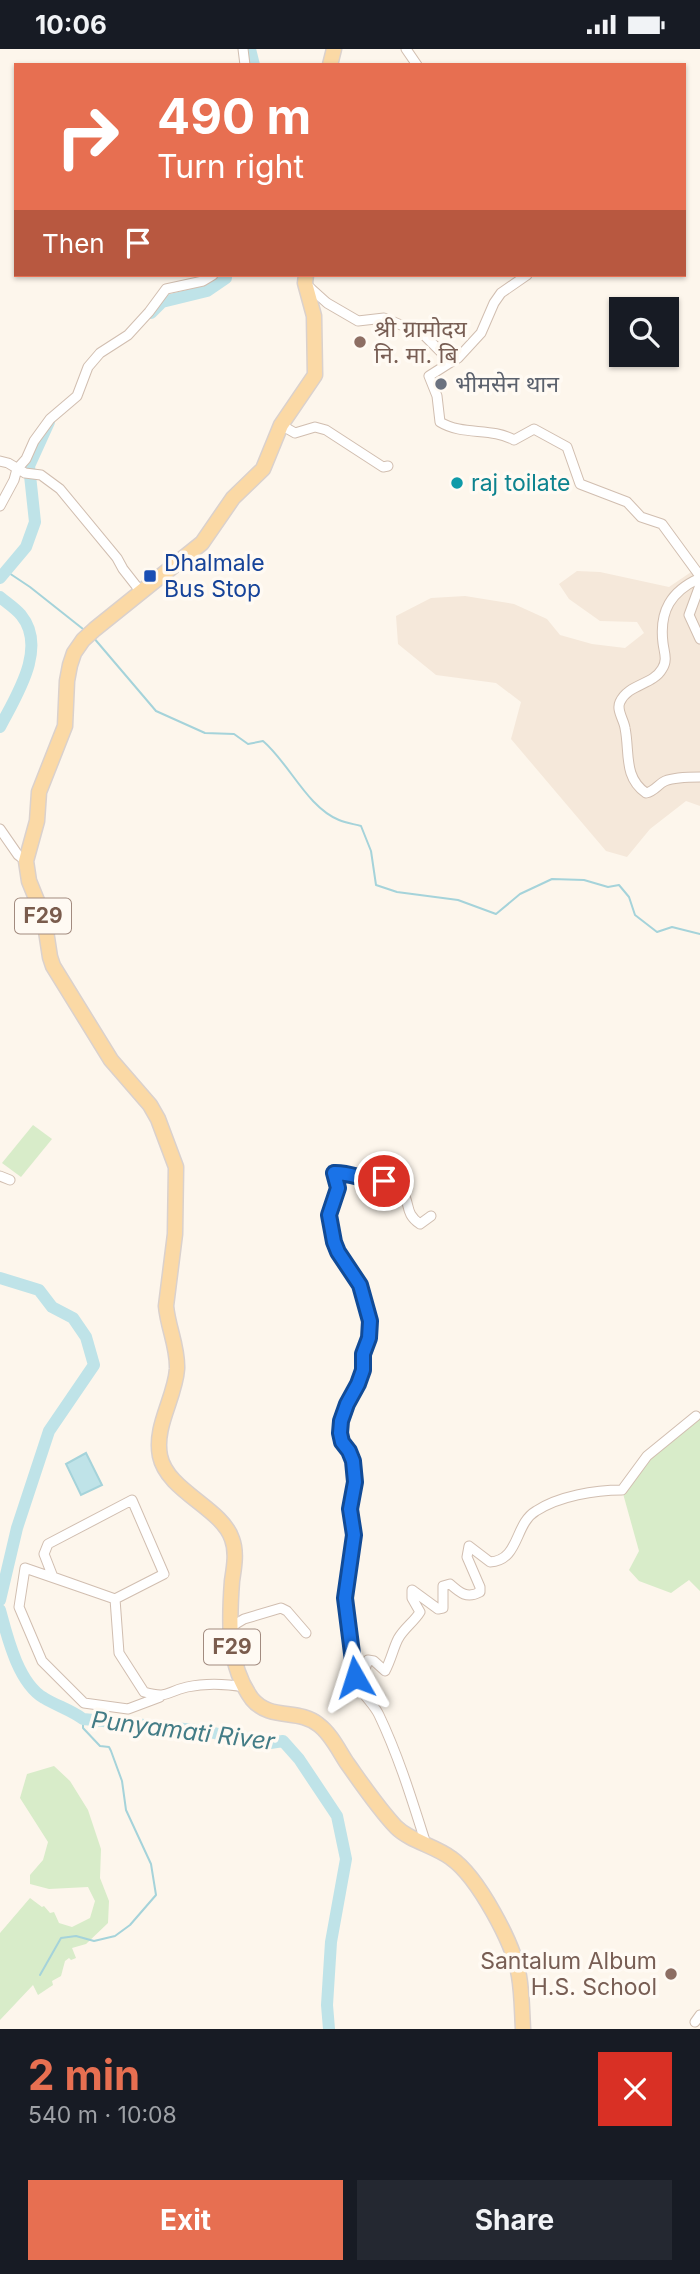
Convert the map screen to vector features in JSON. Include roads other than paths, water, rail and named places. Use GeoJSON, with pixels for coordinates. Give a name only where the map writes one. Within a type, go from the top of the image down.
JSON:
{"type":"FeatureCollection","features":[{"type":"Feature","properties":{"kind":"main road","name":"F29"},"geometry":{"type":"LineString","coordinates":[[306,279],[314,316],[315,375],[281,425],[264,469],[233,498],[202,543],[95,629],[74,653],[67,681],[65,726],[39,792],[37,821],[26,861],[29,881],[44,918],[54,966],[111,1060],[150,1105],[176,1167],[175,1234],[166,1306],[177,1364],[176,1381],[162,1425],[159,1450],[164,1467],[175,1482],[213,1515],[232,1538],[234,1553],[229,1628],[237,1668],[245,1687],[253,1700],[266,1711],[298,1716],[319,1725],[396,1826],[459,1865],[495,1915],[511,1948],[519,1974],[523,2029]]}},
{"type":"Feature","properties":{"kind":"street"},"geometry":{"type":"LineString","coordinates":[[0,506],[21,471],[34,441],[50,419],[77,396],[88,367],[100,353],[128,335],[166,289],[210,277]]}},
{"type":"Feature","properties":{"kind":"street"},"geometry":{"type":"LineString","coordinates":[[524,277],[501,293],[481,333],[458,358],[429,376],[437,396],[440,422],[452,429],[502,433],[514,440],[534,429],[567,447],[580,484],[627,502],[641,517],[662,524],[700,577],[674,595],[662,620],[666,658],[662,670],[652,680],[638,685],[627,694],[619,707],[625,727],[630,774],[639,788],[646,793],[653,791],[662,782],[700,777]]}},
{"type":"Feature","properties":{"kind":"street"},"geometry":{"type":"LineString","coordinates":[[306,279],[327,303],[358,321],[384,318],[423,334],[451,362]]}},
{"type":"Feature","properties":{"kind":"street"},"geometry":{"type":"LineString","coordinates":[[281,425],[295,433],[315,427],[326,430],[383,467],[388,466]]}},
{"type":"Feature","properties":{"kind":"street"},"geometry":{"type":"LineString","coordinates":[[0,461],[21,471],[41,475],[60,489],[117,558],[141,593]]}},
{"type":"Feature","properties":{"kind":"street"},"geometry":{"type":"LineString","coordinates":[[700,585],[688,615],[700,639]]}},
{"type":"Feature","properties":{"kind":"street"},"geometry":{"type":"LineString","coordinates":[[0,829],[18,855],[26,861]]}},
{"type":"Feature","properties":{"kind":"street"},"geometry":{"type":"LineString","coordinates":[[426,1844],[403,1771],[378,1712],[360,1691],[355,1677],[345,1598],[354,1535],[350,1509],[355,1482],[353,1461],[340,1433],[347,1404],[363,1370],[363,1354],[369,1338],[370,1321],[360,1285],[334,1242],[329,1215],[338,1188],[334,1173],[346,1173],[371,1181],[394,1184],[405,1197],[409,1215],[413,1219],[420,1224],[431,1216]]}},
{"type":"Feature","properties":{"kind":"street"},"geometry":{"type":"LineString","coordinates":[[366,1697],[364,1683],[368,1660],[374,1661],[385,1671],[405,1627],[420,1612],[412,1598],[412,1590],[438,1609],[443,1608],[443,1586],[446,1584],[450,1584],[461,1594],[473,1596],[480,1592],[467,1557],[469,1546],[490,1562],[506,1557],[513,1549],[526,1519],[535,1511],[566,1499],[607,1490],[622,1490],[647,1456],[696,1416]]}},
{"type":"Feature","properties":{"kind":"street"},"geometry":{"type":"LineString","coordinates":[[115,1599],[53,1577],[44,1554],[48,1544],[132,1500],[164,1574],[115,1599],[25,1567],[19,1607],[42,1661],[84,1703],[128,1709],[188,1687],[229,1684],[245,1687]]}},
{"type":"Feature","properties":{"kind":"street"},"geometry":{"type":"LineString","coordinates":[[115,1599],[120,1653],[144,1692],[160,1697]]}},
{"type":"Feature","properties":{"kind":"street"},"geometry":{"type":"LineString","coordinates":[[229,1628],[244,1619],[281,1608],[306,1633]]}},
{"type":"Feature","properties":{"kind":"water"},"geometry":{"type":"Polygon","coordinates":[[[86,1453],[102,1485],[81,1495],[66,1464],[86,1453]]]}},
{"type":"Feature","properties":{"kind":"waterway"},"geometry":{"type":"LineString","coordinates":[[250,49],[254,63]]}},
{"type":"Feature","properties":{"kind":"waterway"},"geometry":{"type":"LineString","coordinates":[[151,313],[162,302],[207,291],[226,277]]}},
{"type":"Feature","properties":{"kind":"waterway"},"geometry":{"type":"LineString","coordinates":[[0,578],[26,547],[35,522],[29,466],[49,422]]}},
{"type":"Feature","properties":{"kind":"waterway"},"geometry":{"type":"LineString","coordinates":[[6,571],[83,629]]}},
{"type":"Feature","properties":{"kind":"waterway"},"geometry":{"type":"LineString","coordinates":[[0,597],[21,615],[29,628],[31,642],[27,672],[0,727]]}},
{"type":"Feature","properties":{"kind":"waterway"},"geometry":{"type":"LineString","coordinates":[[93,637],[156,711],[205,733],[234,734],[248,744],[263,741],[317,805],[339,820],[361,826],[371,851],[376,885],[397,892],[458,900],[496,914],[520,894],[552,879],[584,880],[608,887],[619,885],[629,897],[635,915],[657,932],[672,927],[700,934]]}},
{"type":"Feature","properties":{"kind":"waterway"},"geometry":{"type":"LineString","coordinates":[[0,1278],[39,1290],[52,1307],[73,1318],[86,1337],[94,1365],[49,1431],[17,1528],[0,1600]]}},
{"type":"Feature","properties":{"kind":"waterway","name":"Punyamati River"},"geometry":{"type":"LineString","coordinates":[[0,1610],[15,1658],[27,1682],[44,1698],[83,1719],[205,1731],[264,1744],[283,1741],[299,1759],[337,1816],[346,1859],[331,1942],[327,2005],[329,2029]]}},
{"type":"Feature","properties":{"kind":"waterway"},"geometry":{"type":"LineString","coordinates":[[40,1975],[61,1938],[76,1936],[94,1941],[115,1936],[130,1925],[156,1895],[151,1864],[126,1810],[122,1781],[111,1751],[109,1747],[100,1746],[83,1728],[83,1719]]}},
{"type":"Feature","properties":{"kind":"place","name":"श्री ग्रामोदय नि. मा. बि"},"geometry":{"type":"Point","coordinates":[360,342]}},
{"type":"Feature","properties":{"kind":"place","name":"भीमसेन थान"},"geometry":{"type":"Point","coordinates":[441,384]}},
{"type":"Feature","properties":{"kind":"place","name":"raj toilate"},"geometry":{"type":"Point","coordinates":[457,483]}},
{"type":"Feature","properties":{"kind":"place","name":"Dhalmale Bus Stop"},"geometry":{"type":"Point","coordinates":[150,576]}},
{"type":"Feature","properties":{"kind":"place","name":"Santalum Album H.S. School"},"geometry":{"type":"Point","coordinates":[671,1974]}}]}
